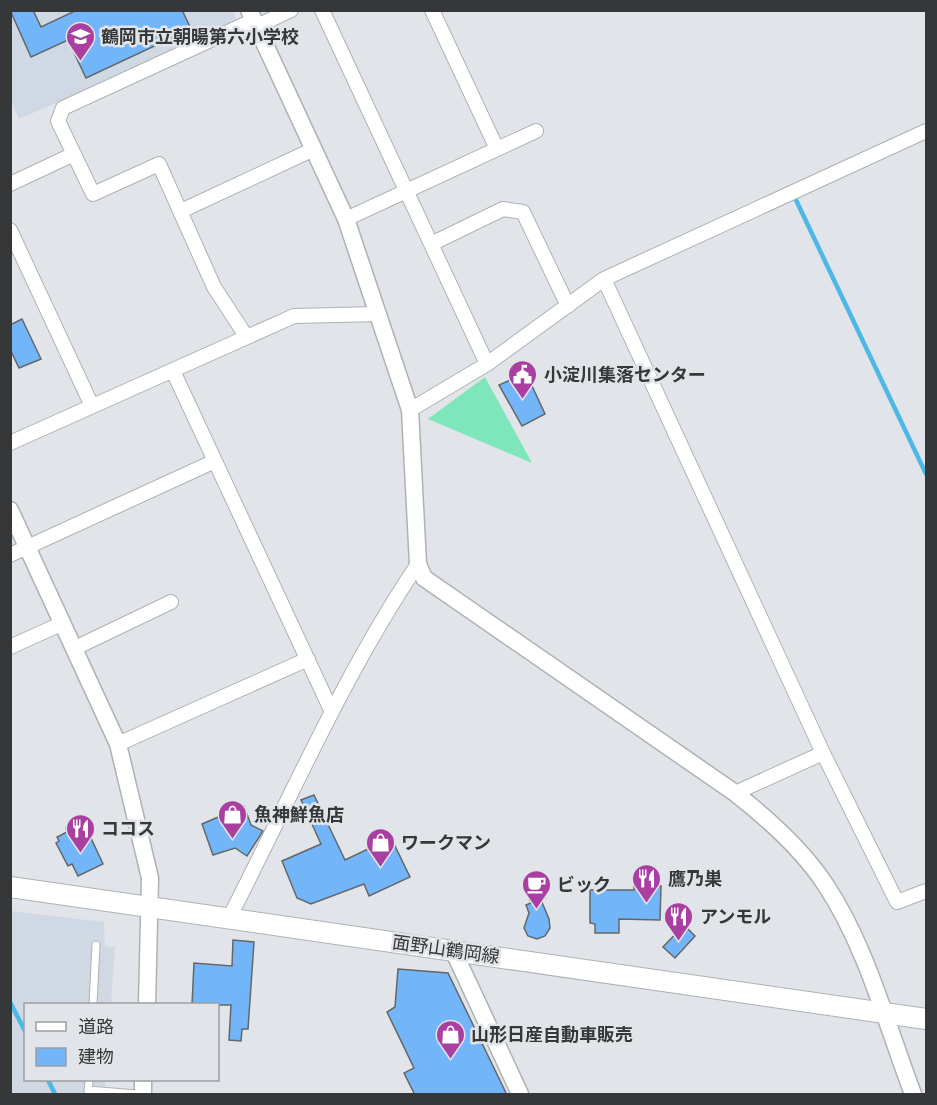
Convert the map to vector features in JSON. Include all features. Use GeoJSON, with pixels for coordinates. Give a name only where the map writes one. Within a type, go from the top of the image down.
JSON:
{"type":"FeatureCollection","features":[{"type":"Feature","properties":{"kind":"main road","name":"面野山鶴岡線"},"geometry":{"type":"LineString","coordinates":[[10,886],[228,920],[453,950],[927,1019]]}},
{"type":"Feature","properties":{"kind":"street"},"geometry":{"type":"LineString","coordinates":[[246,336],[214,287],[159,164],[93,194],[58,121],[63,108],[253,19],[291,10]]}},
{"type":"Feature","properties":{"kind":"street"},"geometry":{"type":"LineString","coordinates":[[322,10],[487,364]]}},
{"type":"Feature","properties":{"kind":"street"},"geometry":{"type":"LineString","coordinates":[[432,10],[497,149]]}},
{"type":"Feature","properties":{"kind":"street"},"geometry":{"type":"LineString","coordinates":[[253,19],[346,219],[411,410],[418,564],[429,584],[498,628],[735,793],[772,824],[824,881],[846,921],[914,1095]]}},
{"type":"Feature","properties":{"kind":"street"},"geometry":{"type":"LineString","coordinates":[[346,219],[536,131]]}},
{"type":"Feature","properties":{"kind":"street"},"geometry":{"type":"LineString","coordinates":[[411,410],[487,364],[604,279],[927,131]]}},
{"type":"Feature","properties":{"kind":"street"},"geometry":{"type":"LineString","coordinates":[[181,211],[314,149]]}},
{"type":"Feature","properties":{"kind":"street"},"geometry":{"type":"LineString","coordinates":[[10,184],[74,154]]}},
{"type":"Feature","properties":{"kind":"street"},"geometry":{"type":"LineString","coordinates":[[431,244],[503,209],[523,212],[568,306]]}},
{"type":"Feature","properties":{"kind":"street"},"geometry":{"type":"LineString","coordinates":[[10,230],[92,406]]}},
{"type":"Feature","properties":{"kind":"street"},"geometry":{"type":"LineString","coordinates":[[604,279],[824,753],[897,902],[927,891]]}},
{"type":"Feature","properties":{"kind":"street"},"geometry":{"type":"LineString","coordinates":[[10,443],[294,316],[379,314]]}},
{"type":"Feature","properties":{"kind":"street"},"geometry":{"type":"LineString","coordinates":[[173,371],[332,712]]}},
{"type":"Feature","properties":{"kind":"street"},"geometry":{"type":"LineString","coordinates":[[10,555],[215,461]]}},
{"type":"Feature","properties":{"kind":"street"},"geometry":{"type":"LineString","coordinates":[[10,510],[118,744],[150,878],[147,1003]]}},
{"type":"Feature","properties":{"kind":"street"},"geometry":{"type":"LineString","coordinates":[[228,920],[332,712],[387,610],[418,564]]}},
{"type":"Feature","properties":{"kind":"street"},"geometry":{"type":"LineString","coordinates":[[75,648],[171,602]]}},
{"type":"Feature","properties":{"kind":"street"},"geometry":{"type":"LineString","coordinates":[[10,647],[63,623]]}},
{"type":"Feature","properties":{"kind":"street"},"geometry":{"type":"LineString","coordinates":[[118,744],[308,659]]}},
{"type":"Feature","properties":{"kind":"street"},"geometry":{"type":"LineString","coordinates":[[735,793],[824,753]]}},
{"type":"Feature","properties":{"kind":"street"},"geometry":{"type":"LineString","coordinates":[[453,950],[520,1095]]}},
{"type":"Feature","properties":{"kind":"lane"},"geometry":{"type":"LineString","coordinates":[[93,1003],[96,945]]}},
{"type":"Feature","properties":{"kind":"lane"},"geometry":{"type":"LineString","coordinates":[[88,1092],[137,1095]]}},
{"type":"Feature","properties":{"kind":"shaded area","name":"鶴岡市立朝暘第六小学校"},"geometry":{"type":"Polygon","coordinates":[[[10,11],[233,11],[238,23],[19,119],[11,100],[10,11]]]}},
{"type":"Feature","properties":{"kind":"shaded area"},"geometry":{"type":"Polygon","coordinates":[[[11,911],[104,922],[105,946],[115,947],[111,1003],[24,1003],[24,1081],[106,1081],[105,1094],[11,1094],[11,911]]]}},
{"type":"Feature","properties":{"kind":"green space"},"geometry":{"type":"Polygon","coordinates":[[[485,377],[532,463],[428,419],[485,377]]]}},
{"type":"Feature","properties":{"kind":"building"},"geometry":{"type":"Polygon","coordinates":[[[10,10],[33,10],[41,27],[77,10],[182,10],[191,29],[86,78],[68,40],[31,57],[10,10]]]}},
{"type":"Feature","properties":{"kind":"building"},"geometry":{"type":"Polygon","coordinates":[[[22,319],[41,359],[19,368],[10,349],[10,325],[22,319]]]}},
{"type":"Feature","properties":{"kind":"building","name":"小淀川集落センター"},"geometry":{"type":"Polygon","coordinates":[[[526,373],[545,414],[522,426],[499,385],[526,373]]]}},
{"type":"Feature","properties":{"kind":"building"},"geometry":{"type":"Polygon","coordinates":[[[314,795],[345,860],[391,838],[410,877],[369,896],[364,884],[311,904],[297,898],[282,861],[321,844],[301,800],[314,795]]]}},
{"type":"Feature","properties":{"kind":"building","name":"魚神鮮魚店"},"geometry":{"type":"Polygon","coordinates":[[[244,806],[251,825],[263,831],[247,856],[235,848],[213,855],[202,824],[244,806]]]}},
{"type":"Feature","properties":{"kind":"building","name":"ココス"},"geometry":{"type":"Polygon","coordinates":[[[80,821],[84,823],[103,864],[78,876],[72,864],[68,866],[56,843],[59,841],[57,837],[67,832],[66,828],[80,821]]]}},
{"type":"Feature","properties":{"kind":"building","name":"ビック"},"geometry":{"type":"Polygon","coordinates":[[[538,880],[545,898],[541,900],[549,919],[550,928],[545,936],[537,939],[528,936],[524,928],[529,913],[526,905],[531,903],[523,886],[538,880]]]}},
{"type":"Feature","properties":{"kind":"building"},"geometry":{"type":"Polygon","coordinates":[[[634,886],[661,886],[660,920],[619,919],[619,933],[595,933],[595,924],[590,923],[590,890],[634,890],[634,886]]]}},
{"type":"Feature","properties":{"kind":"building","name":"アンモル"},"geometry":{"type":"Polygon","coordinates":[[[684,925],[695,936],[675,958],[663,947],[684,925]]]}},
{"type":"Feature","properties":{"kind":"building"},"geometry":{"type":"Polygon","coordinates":[[[233,940],[254,942],[248,1029],[242,1029],[241,1041],[229,1040],[231,1005],[192,1003],[194,963],[232,966],[233,940]]]}},
{"type":"Feature","properties":{"kind":"building"},"geometry":{"type":"Polygon","coordinates":[[[398,969],[448,973],[507,1095],[415,1095],[404,1073],[414,1068],[387,1012],[395,1007],[398,969]]]}},
{"type":"Feature","properties":{"kind":"waterway"},"geometry":{"type":"LineString","coordinates":[[796,200],[926,474]]}},
{"type":"Feature","properties":{"kind":"waterway"},"geometry":{"type":"LineString","coordinates":[[10,1002],[24,1029]]}},
{"type":"Feature","properties":{"kind":"waterway"},"geometry":{"type":"LineString","coordinates":[[48,1081],[55,1094]]}},
{"type":"Feature","properties":{"kind":"place","name":"鶴岡市立朝暘第六小学校"},"geometry":{"type":"Point","coordinates":[80,62]}},
{"type":"Feature","properties":{"kind":"place","name":"小淀川集落センター"},"geometry":{"type":"Point","coordinates":[523,400]}},
{"type":"Feature","properties":{"kind":"place","name":"魚神鮮魚店"},"geometry":{"type":"Point","coordinates":[233,840]}},
{"type":"Feature","properties":{"kind":"place","name":"ココス"},"geometry":{"type":"Point","coordinates":[80,854]}},
{"type":"Feature","properties":{"kind":"place","name":"ワークマン"},"geometry":{"type":"Point","coordinates":[380,868]}},
{"type":"Feature","properties":{"kind":"place","name":"鷹乃巣"},"geometry":{"type":"Point","coordinates":[647,904]}},
{"type":"Feature","properties":{"kind":"place","name":"ビック"},"geometry":{"type":"Point","coordinates":[536,910]}},
{"type":"Feature","properties":{"kind":"place","name":"アンモル"},"geometry":{"type":"Point","coordinates":[679,942]}},
{"type":"Feature","properties":{"kind":"place","name":"山形日産自動車販売"},"geometry":{"type":"Point","coordinates":[450,1060]}}]}
